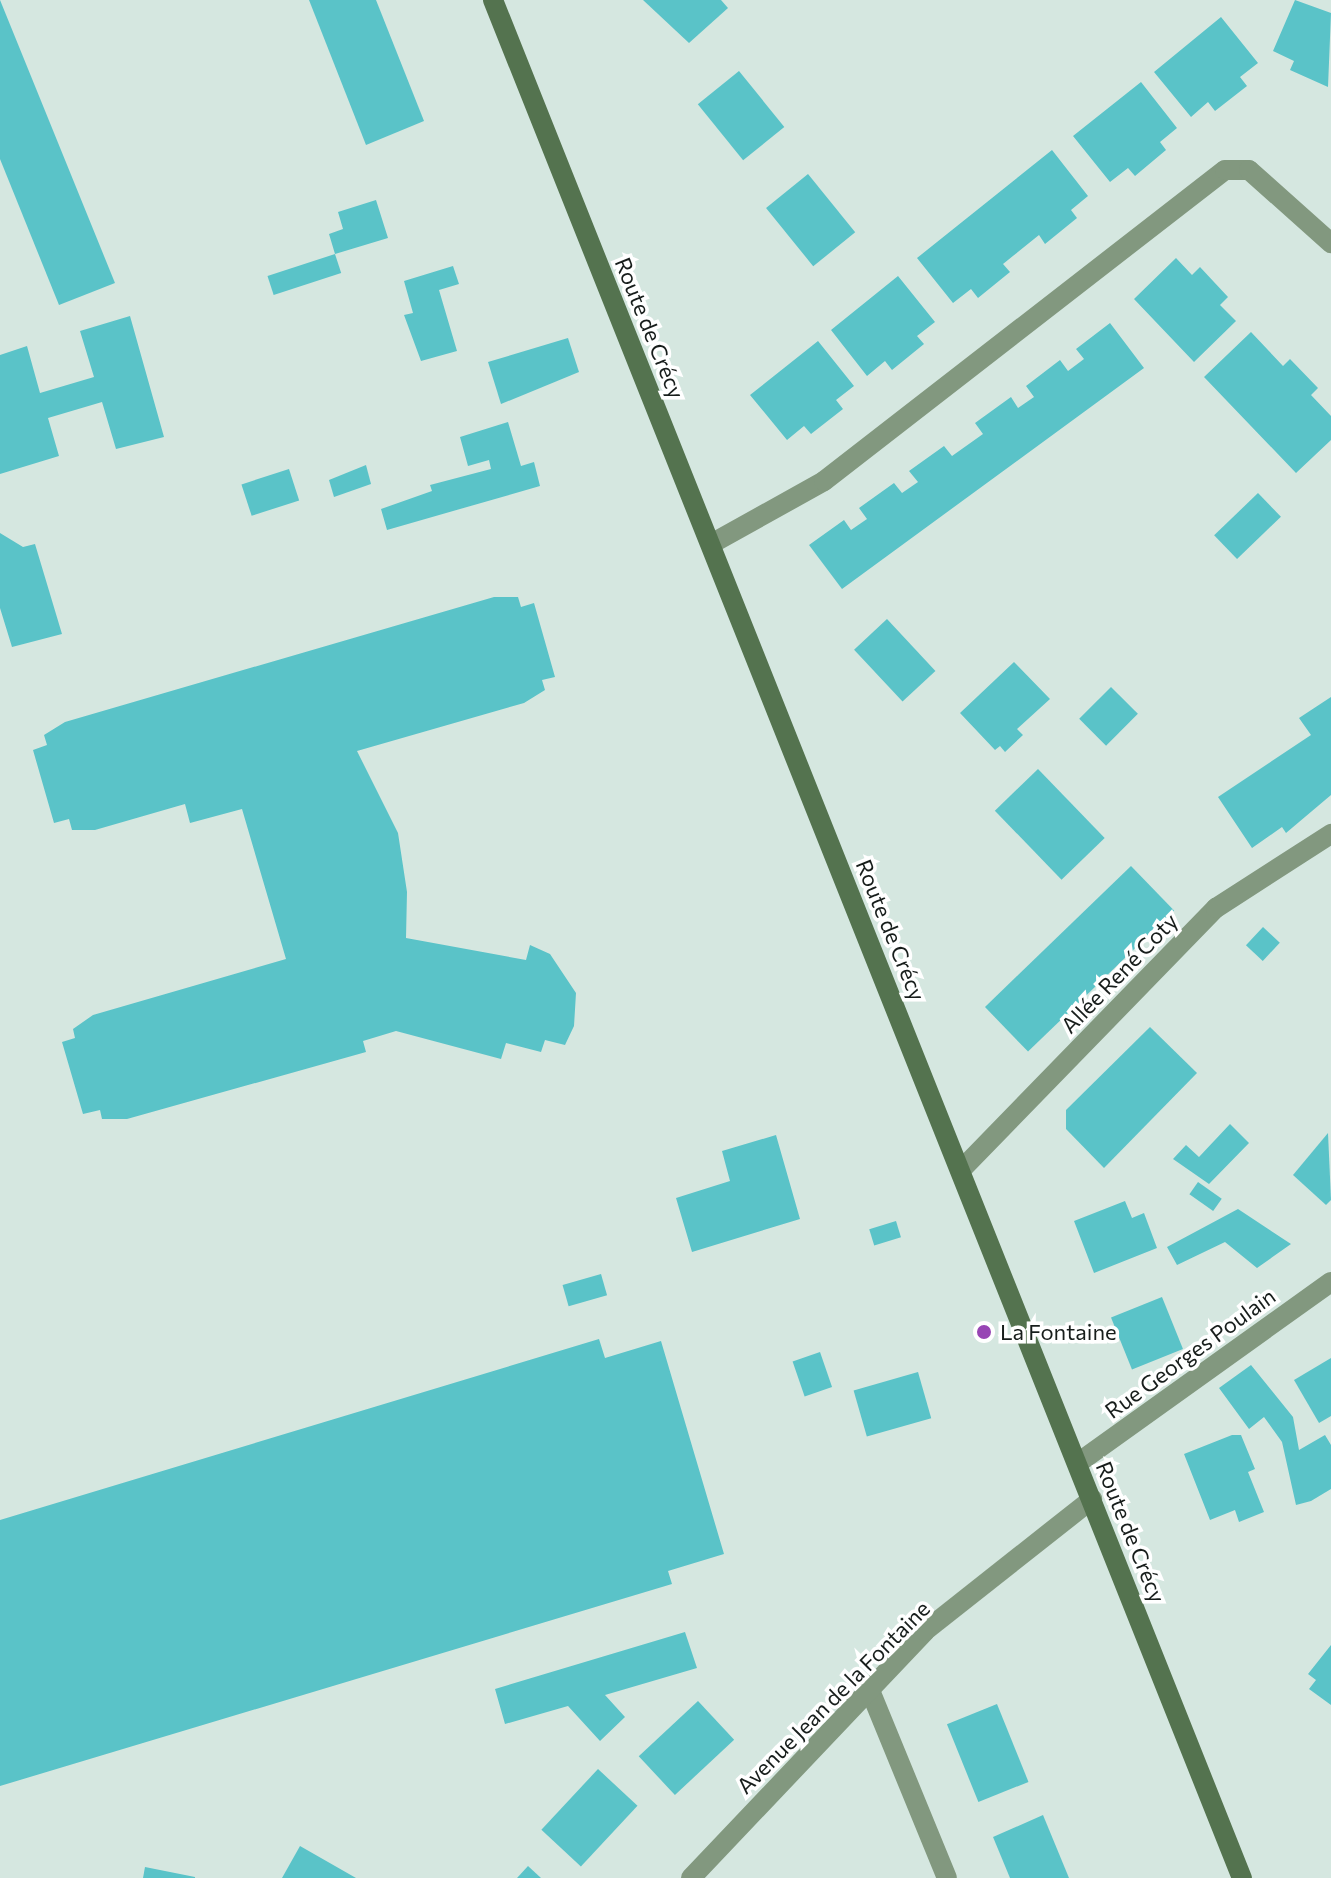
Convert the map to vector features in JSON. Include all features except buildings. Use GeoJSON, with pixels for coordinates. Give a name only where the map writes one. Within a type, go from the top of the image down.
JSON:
{"type":"FeatureCollection","features":[{"type":"Feature","properties":{"kind":"main road","name":"Route de Crécy"},"geometry":{"type":"LineString","coordinates":[[493,0],[1242,1878]]}},
{"type":"Feature","properties":{"kind":"street"},"geometry":{"type":"LineString","coordinates":[[711,544],[824,481],[1225,170],[1249,170],[1331,243]]}},
{"type":"Feature","properties":{"kind":"street","name":"Allée René Coty"},"geometry":{"type":"LineString","coordinates":[[961,1170],[1216,908],[1331,834]]}},
{"type":"Feature","properties":{"kind":"street","name":"Rue Georges Poulain"},"geometry":{"type":"LineString","coordinates":[[1078,1463],[1331,1282]]}},
{"type":"Feature","properties":{"kind":"street","name":"Avenue Jean de la Fontaine"},"geometry":{"type":"LineString","coordinates":[[691,1878],[925,1631],[1092,1499]]}},
{"type":"Feature","properties":{"kind":"street"},"geometry":{"type":"LineString","coordinates":[[869,1688],[947,1878]]}},
{"type":"Feature","properties":{"kind":"place","name":"La Fontaine"},"geometry":{"type":"Point","coordinates":[984,1332]}}]}
